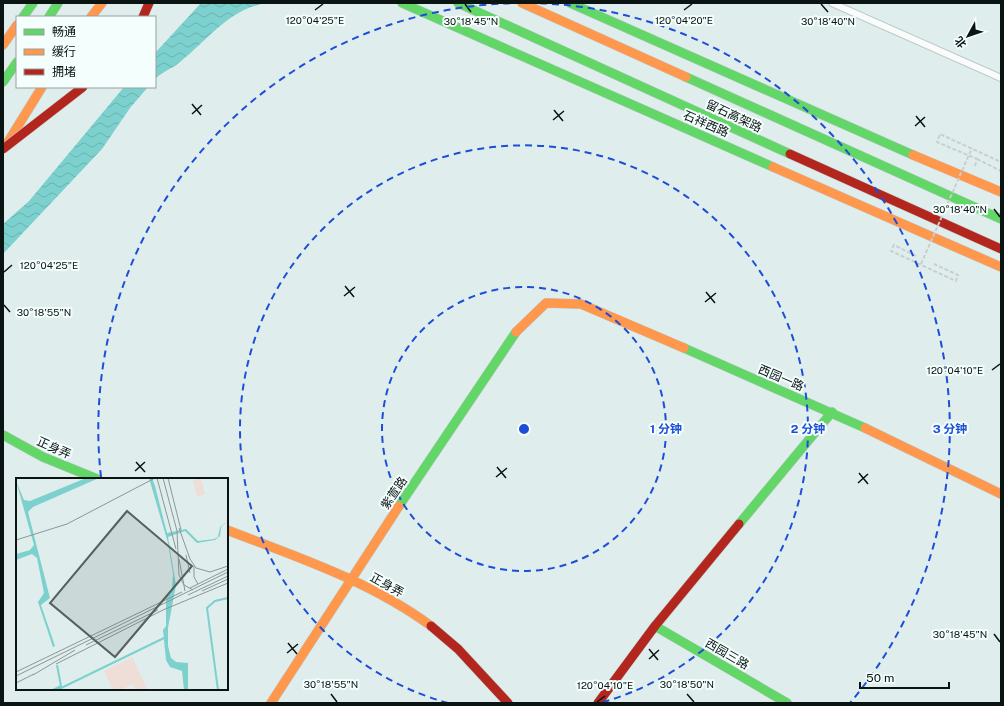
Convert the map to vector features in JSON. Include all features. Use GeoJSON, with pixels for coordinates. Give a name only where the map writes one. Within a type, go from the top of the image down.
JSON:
{"type":"FeatureCollection","features":[{"type":"Feature","properties":{"kind":"main road"},"geometry":{"type":"LineString","coordinates":[[24,16],[33,3]]}},
{"type":"Feature","properties":{"kind":"main road"},"geometry":{"type":"LineString","coordinates":[[50,16],[58,3]]}},
{"type":"Feature","properties":{"kind":"main road"},"geometry":{"type":"LineString","coordinates":[[92,16],[102,3]]}},
{"type":"Feature","properties":{"kind":"main road"},"geometry":{"type":"LineString","coordinates":[[143,16],[149,3]]}},
{"type":"Feature","properties":{"kind":"main road","name":"石祥西路"},"geometry":{"type":"LineString","coordinates":[[402,3],[492,44],[793,174],[1001,267]]}},
{"type":"Feature","properties":{"kind":"main road","name":"留石高架路"},"geometry":{"type":"LineString","coordinates":[[458,3],[1001,249]]}},
{"type":"Feature","properties":{"kind":"main road","name":"留石高架路"},"geometry":{"type":"LineString","coordinates":[[522,3],[1001,219]]}},
{"type":"Feature","properties":{"kind":"main road"},"geometry":{"type":"LineString","coordinates":[[570,3],[908,153],[1001,192]]}},
{"type":"Feature","properties":{"kind":"main road"},"geometry":{"type":"LineString","coordinates":[[3,45],[16,26]]}},
{"type":"Feature","properties":{"kind":"main road"},"geometry":{"type":"LineString","coordinates":[[3,82],[16,63]]}},
{"type":"Feature","properties":{"kind":"main road"},"geometry":{"type":"LineString","coordinates":[[3,150],[41,88]]}},
{"type":"Feature","properties":{"kind":"main road"},"geometry":{"type":"LineString","coordinates":[[3,150],[82,88]]}},
{"type":"Feature","properties":{"kind":"main road"},"geometry":{"type":"LineString","coordinates":[[3,161],[63,104]]}},
{"type":"Feature","properties":{"kind":"main road","name":"西园一路"},"geometry":{"type":"LineString","coordinates":[[546,303],[581,304],[832,412],[1001,494]]}},
{"type":"Feature","properties":{"kind":"main road","name":"紫萱路"},"geometry":{"type":"LineString","coordinates":[[271,703],[350,579],[516,332],[546,303]]}},
{"type":"Feature","properties":{"kind":"main road"},"geometry":{"type":"LineString","coordinates":[[598,703],[655,626],[832,412]]}},
{"type":"Feature","properties":{"kind":"main road","name":"正身弄"},"geometry":{"type":"LineString","coordinates":[[3,435],[43,457],[95,478]]}},
{"type":"Feature","properties":{"kind":"main road","name":"正身弄"},"geometry":{"type":"LineString","coordinates":[[228,530],[350,579],[375,591],[408,610],[441,634],[508,703]]}},
{"type":"Feature","properties":{"kind":"main road","name":"西园三路"},"geometry":{"type":"LineString","coordinates":[[655,626],[787,703]]}},
{"type":"Feature","properties":{"kind":"lane"},"geometry":{"type":"LineString","coordinates":[[832,3],[1001,78]]}},
{"type":"Feature","properties":{"kind":"path"},"geometry":{"type":"LineString","coordinates":[[1001,162],[940,134],[937,142],[1001,170]]}},
{"type":"Feature","properties":{"kind":"path"},"geometry":{"type":"LineString","coordinates":[[921,264],[972,148]]}},
{"type":"Feature","properties":{"kind":"path"},"geometry":{"type":"LineString","coordinates":[[977,160],[975,166],[982,169]]}},
{"type":"Feature","properties":{"kind":"path"},"geometry":{"type":"LineString","coordinates":[[916,256],[894,245],[891,251],[956,281],[958,275],[934,264]]}},
{"type":"Feature","properties":{"kind":"water"},"geometry":{"type":"Polygon","coordinates":[[[201,3],[267,3],[242,11],[231,18],[174,67],[160,74],[156,78],[156,52],[201,3]]]}},
{"type":"Feature","properties":{"kind":"water"},"geometry":{"type":"Polygon","coordinates":[[[123,88],[147,88],[130,108],[102,149],[3,254],[3,224],[29,201],[123,88]]]}},
{"type":"Feature","properties":{"kind":"traffic: fast"},"geometry":{"type":"LineString","coordinates":[[24,16],[33,3]]}},
{"type":"Feature","properties":{"kind":"traffic: fast"},"geometry":{"type":"LineString","coordinates":[[50,16],[58,3]]}},
{"type":"Feature","properties":{"kind":"traffic: fast"},"geometry":{"type":"LineString","coordinates":[[402,3],[773,167]]}},
{"type":"Feature","properties":{"kind":"traffic: fast"},"geometry":{"type":"LineString","coordinates":[[458,3],[790,154]]}},
{"type":"Feature","properties":{"kind":"traffic: fast"},"geometry":{"type":"LineString","coordinates":[[570,3],[913,155]]}},
{"type":"Feature","properties":{"kind":"traffic: fast"},"geometry":{"type":"LineString","coordinates":[[3,82],[16,63]]}},
{"type":"Feature","properties":{"kind":"traffic: fast"},"geometry":{"type":"LineString","coordinates":[[686,77],[1001,219]]}},
{"type":"Feature","properties":{"kind":"traffic: fast"},"geometry":{"type":"LineString","coordinates":[[399,506],[516,332]]}},
{"type":"Feature","properties":{"kind":"traffic: fast"},"geometry":{"type":"LineString","coordinates":[[684,348],[865,428]]}},
{"type":"Feature","properties":{"kind":"traffic: fast"},"geometry":{"type":"LineString","coordinates":[[739,524],[832,412]]}},
{"type":"Feature","properties":{"kind":"traffic: fast"},"geometry":{"type":"LineString","coordinates":[[3,435],[43,457],[95,478]]}},
{"type":"Feature","properties":{"kind":"traffic: fast"},"geometry":{"type":"LineString","coordinates":[[655,626],[787,703]]}},
{"type":"Feature","properties":{"kind":"traffic: slow"},"geometry":{"type":"LineString","coordinates":[[92,16],[102,3]]}},
{"type":"Feature","properties":{"kind":"traffic: slow"},"geometry":{"type":"LineString","coordinates":[[522,3],[686,77]]}},
{"type":"Feature","properties":{"kind":"traffic: slow"},"geometry":{"type":"LineString","coordinates":[[3,45],[16,26]]}},
{"type":"Feature","properties":{"kind":"traffic: slow"},"geometry":{"type":"LineString","coordinates":[[8,142],[41,88]]}},
{"type":"Feature","properties":{"kind":"traffic: slow"},"geometry":{"type":"LineString","coordinates":[[913,155],[1001,192]]}},
{"type":"Feature","properties":{"kind":"traffic: slow"},"geometry":{"type":"LineString","coordinates":[[773,167],[1001,267]]}},
{"type":"Feature","properties":{"kind":"traffic: slow"},"geometry":{"type":"LineString","coordinates":[[516,332],[546,303],[581,304],[684,348]]}},
{"type":"Feature","properties":{"kind":"traffic: slow"},"geometry":{"type":"LineString","coordinates":[[865,428],[1001,494]]}},
{"type":"Feature","properties":{"kind":"traffic: slow"},"geometry":{"type":"LineString","coordinates":[[271,703],[399,506]]}},
{"type":"Feature","properties":{"kind":"traffic: slow"},"geometry":{"type":"LineString","coordinates":[[228,530],[306,560],[358,583],[408,610],[431,626]]}},
{"type":"Feature","properties":{"kind":"traffic: jam"},"geometry":{"type":"LineString","coordinates":[[143,16],[149,3]]}},
{"type":"Feature","properties":{"kind":"traffic: jam"},"geometry":{"type":"LineString","coordinates":[[3,149],[82,88]]}},
{"type":"Feature","properties":{"kind":"traffic: jam"},"geometry":{"type":"LineString","coordinates":[[790,154],[1001,249]]}},
{"type":"Feature","properties":{"kind":"traffic: jam"},"geometry":{"type":"LineString","coordinates":[[598,703],[655,626],[739,524]]}},
{"type":"Feature","properties":{"kind":"traffic: jam"},"geometry":{"type":"LineString","coordinates":[[431,626],[458,649],[508,703]]}}]}
